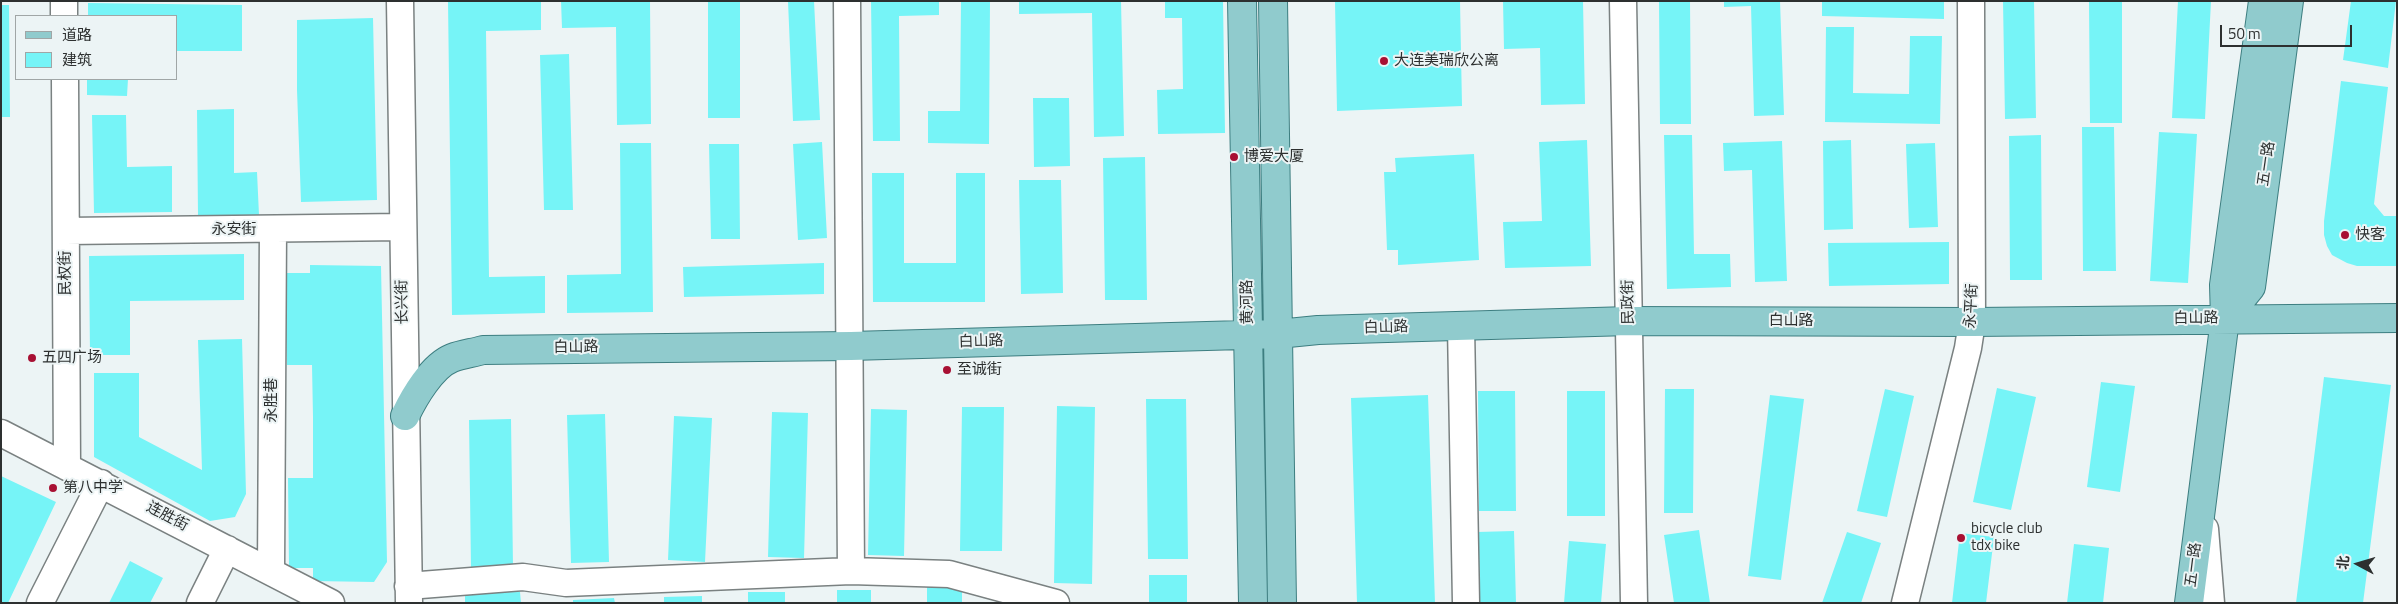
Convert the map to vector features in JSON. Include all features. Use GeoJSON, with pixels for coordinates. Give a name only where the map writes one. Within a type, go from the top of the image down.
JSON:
{"type":"FeatureCollection","features":[{"type":"Feature","properties":{"kind":"main road","name":"黄河路"},"geometry":{"type":"LineString","coordinates":[[1242,1],[1253,603]]}},
{"type":"Feature","properties":{"kind":"main road","name":"黄河路"},"geometry":{"type":"LineString","coordinates":[[1273,1],[1282,603]]}},
{"type":"Feature","properties":{"kind":"main road","name":"五一路"},"geometry":{"type":"LineString","coordinates":[[2190,603],[2225,318],[2224,285],[2263,1]]}},
{"type":"Feature","properties":{"kind":"main road","name":"五一路"},"geometry":{"type":"LineString","coordinates":[[2225,318],[2250,287],[2289,1]]}},
{"type":"Feature","properties":{"kind":"main road","name":"白山路"},"geometry":{"type":"LineString","coordinates":[[405,416],[415,395],[432,374],[451,358],[483,350],[851,346],[1249,335],[1318,330],[1629,321],[1972,322],[2225,318],[2397,318]]}},
{"type":"Feature","properties":{"kind":"street"},"geometry":{"type":"LineString","coordinates":[[64,1],[64,15]]}},
{"type":"Feature","properties":{"kind":"street","name":"长兴街"},"geometry":{"type":"LineString","coordinates":[[400,1],[408,594]]}},
{"type":"Feature","properties":{"kind":"street"},"geometry":{"type":"LineString","coordinates":[[847,1],[851,346],[851,571]]}},
{"type":"Feature","properties":{"kind":"street","name":"民政街"},"geometry":{"type":"LineString","coordinates":[[1623,1],[1634,603]]}},
{"type":"Feature","properties":{"kind":"street","name":"永平街"},"geometry":{"type":"LineString","coordinates":[[1905,603],[1968,348],[1972,322],[1971,1]]}},
{"type":"Feature","properties":{"kind":"street","name":"民权街"},"geometry":{"type":"LineString","coordinates":[[65,80],[67,467]]}},
{"type":"Feature","properties":{"kind":"street","name":"永安街"},"geometry":{"type":"LineString","coordinates":[[66,231],[402,227]]}},
{"type":"Feature","properties":{"kind":"street","name":"永胜巷"},"geometry":{"type":"LineString","coordinates":[[271,572],[273,229]]}},
{"type":"Feature","properties":{"kind":"street"},"geometry":{"type":"LineString","coordinates":[[1461,326],[1466,603]]}},
{"type":"Feature","properties":{"kind":"street","name":"连胜街"},"geometry":{"type":"LineString","coordinates":[[1,433],[331,603]]}},
{"type":"Feature","properties":{"kind":"street"},"geometry":{"type":"LineString","coordinates":[[40,603],[102,484]]}},
{"type":"Feature","properties":{"kind":"street"},"geometry":{"type":"LineString","coordinates":[[2202,501],[2212,603]]}},
{"type":"Feature","properties":{"kind":"street"},"geometry":{"type":"LineString","coordinates":[[200,603],[226,549]]}},
{"type":"Feature","properties":{"kind":"street"},"geometry":{"type":"LineString","coordinates":[[408,594],[523,577],[566,583],[851,571],[950,574],[1056,603]]}},
{"type":"Feature","properties":{"kind":"building"},"geometry":{"type":"Polygon","coordinates":[[[448,1],[541,1],[541,30],[486,31],[489,277],[545,276],[545,313],[452,315],[448,1]]]}},
{"type":"Feature","properties":{"kind":"building"},"geometry":{"type":"Polygon","coordinates":[[[561,1],[650,1],[651,124],[617,125],[616,27],[562,28],[561,1]]]}},
{"type":"Feature","properties":{"kind":"building"},"geometry":{"type":"Polygon","coordinates":[[[708,1],[740,1],[740,118],[708,118],[708,1]]]}},
{"type":"Feature","properties":{"kind":"building"},"geometry":{"type":"Polygon","coordinates":[[[788,1],[814,1],[820,120],[793,121],[788,1]]]}},
{"type":"Feature","properties":{"kind":"building"},"geometry":{"type":"Polygon","coordinates":[[[871,1],[939,1],[939,15],[899,16],[900,141],[873,141],[871,1]]]}},
{"type":"Feature","properties":{"kind":"building"},"geometry":{"type":"Polygon","coordinates":[[[961,1],[990,1],[989,144],[928,143],[928,111],[960,111],[961,1]]]}},
{"type":"Feature","properties":{"kind":"building"},"geometry":{"type":"Polygon","coordinates":[[[1019,1],[1121,1],[1124,136],[1094,137],[1092,13],[1019,14],[1019,1]]]}},
{"type":"Feature","properties":{"kind":"building"},"geometry":{"type":"Polygon","coordinates":[[[1165,1],[1223,1],[1225,133],[1158,134],[1157,90],[1183,89],[1182,18],[1165,18],[1165,1]]]}},
{"type":"Feature","properties":{"kind":"building"},"geometry":{"type":"Polygon","coordinates":[[[1460,1],[1462,106],[1337,111],[1335,2],[1460,1]]]}},
{"type":"Feature","properties":{"kind":"building"},"geometry":{"type":"Polygon","coordinates":[[[1503,1],[1583,1],[1585,104],[1541,105],[1540,48],[1504,49],[1503,1]]]}},
{"type":"Feature","properties":{"kind":"building"},"geometry":{"type":"Polygon","coordinates":[[[1659,1],[1690,1],[1691,124],[1660,124],[1659,1]]]}},
{"type":"Feature","properties":{"kind":"building"},"geometry":{"type":"Polygon","coordinates":[[[1724,1],[1780,1],[1784,115],[1754,116],[1751,6],[1724,7],[1724,1]]]}},
{"type":"Feature","properties":{"kind":"building"},"geometry":{"type":"Polygon","coordinates":[[[1822,1],[1944,1],[1944,19],[1822,16],[1822,1]]]}},
{"type":"Feature","properties":{"kind":"building"},"geometry":{"type":"Polygon","coordinates":[[[2003,1],[2034,1],[2036,118],[2005,119],[2003,1]]]}},
{"type":"Feature","properties":{"kind":"building"},"geometry":{"type":"Polygon","coordinates":[[[2089,1],[2122,1],[2122,123],[2090,123],[2089,1]]]}},
{"type":"Feature","properties":{"kind":"building"},"geometry":{"type":"Polygon","coordinates":[[[2178,1],[2211,1],[2205,119],[2172,118],[2178,1]]]}},
{"type":"Feature","properties":{"kind":"building"},"geometry":{"type":"Polygon","coordinates":[[[2351,1],[2396,1],[2388,68],[2343,60],[2351,1]]]}},
{"type":"Feature","properties":{"kind":"building"},"geometry":{"type":"Polygon","coordinates":[[[88,3],[242,5],[242,51],[178,51],[178,15],[88,15],[88,3]]]}},
{"type":"Feature","properties":{"kind":"building"},"geometry":{"type":"Polygon","coordinates":[[[1,5],[9,5],[10,117],[1,117],[1,5]]]}},
{"type":"Feature","properties":{"kind":"building"},"geometry":{"type":"Polygon","coordinates":[[[373,18],[377,200],[301,202],[297,90],[297,20],[373,18]]]}},
{"type":"Feature","properties":{"kind":"building"},"geometry":{"type":"Polygon","coordinates":[[[1826,27],[1854,27],[1853,93],[1909,94],[1910,36],[1942,36],[1940,124],[1825,122],[1826,27]]]}},
{"type":"Feature","properties":{"kind":"building"},"geometry":{"type":"Polygon","coordinates":[[[569,54],[573,210],[544,210],[540,55],[569,54]]]}},
{"type":"Feature","properties":{"kind":"building"},"geometry":{"type":"Polygon","coordinates":[[[87,80],[128,80],[127,96],[87,95],[87,80]]]}},
{"type":"Feature","properties":{"kind":"building"},"geometry":{"type":"Polygon","coordinates":[[[2341,81],[2388,87],[2374,204],[2384,216],[2397,216],[2397,266],[2357,266],[2332,255],[2327,246],[2324,235],[2324,221],[2341,81]]]}},
{"type":"Feature","properties":{"kind":"building"},"geometry":{"type":"Polygon","coordinates":[[[1033,98],[1069,98],[1070,166],[1034,167],[1033,98]]]}},
{"type":"Feature","properties":{"kind":"building"},"geometry":{"type":"Polygon","coordinates":[[[234,109],[234,173],[257,172],[259,215],[198,216],[197,110],[234,109]]]}},
{"type":"Feature","properties":{"kind":"building"},"geometry":{"type":"Polygon","coordinates":[[[92,115],[126,115],[127,167],[172,166],[172,212],[94,213],[92,115]]]}},
{"type":"Feature","properties":{"kind":"building"},"geometry":{"type":"Polygon","coordinates":[[[2082,127],[2114,127],[2116,271],[2083,271],[2082,127]]]}},
{"type":"Feature","properties":{"kind":"building"},"geometry":{"type":"Polygon","coordinates":[[[2159,132],[2197,134],[2188,283],[2150,281],[2159,132]]]}},
{"type":"Feature","properties":{"kind":"building"},"geometry":{"type":"Polygon","coordinates":[[[1664,135],[1692,135],[1694,254],[1730,254],[1731,287],[1667,289],[1664,135]]]}},
{"type":"Feature","properties":{"kind":"building"},"geometry":{"type":"Polygon","coordinates":[[[2041,135],[2042,280],[2010,280],[2009,136],[2041,135]]]}},
{"type":"Feature","properties":{"kind":"building"},"geometry":{"type":"Polygon","coordinates":[[[1587,140],[1591,266],[1505,268],[1503,222],[1542,221],[1539,142],[1587,140]]]}},
{"type":"Feature","properties":{"kind":"building"},"geometry":{"type":"Polygon","coordinates":[[[1851,140],[1853,229],[1824,230],[1823,141],[1851,140]]]}},
{"type":"Feature","properties":{"kind":"building"},"geometry":{"type":"Polygon","coordinates":[[[1782,141],[1787,281],[1755,282],[1752,170],[1724,171],[1723,143],[1782,141]]]}},
{"type":"Feature","properties":{"kind":"building"},"geometry":{"type":"Polygon","coordinates":[[[822,142],[827,238],[798,240],[793,144],[822,142]]]}},
{"type":"Feature","properties":{"kind":"building"},"geometry":{"type":"Polygon","coordinates":[[[620,143],[651,143],[653,312],[567,313],[567,275],[621,274],[620,143]]]}},
{"type":"Feature","properties":{"kind":"building"},"geometry":{"type":"Polygon","coordinates":[[[1935,143],[1938,227],[1909,228],[1906,144],[1935,143]]]}},
{"type":"Feature","properties":{"kind":"building"},"geometry":{"type":"Polygon","coordinates":[[[709,144],[739,144],[740,239],[711,239],[709,144]]]}},
{"type":"Feature","properties":{"kind":"building"},"geometry":{"type":"Polygon","coordinates":[[[1474,154],[1479,260],[1398,265],[1398,250],[1387,250],[1384,172],[1396,172],[1395,158],[1474,154]]]}},
{"type":"Feature","properties":{"kind":"building"},"geometry":{"type":"Polygon","coordinates":[[[1145,157],[1147,300],[1105,300],[1103,158],[1145,157]]]}},
{"type":"Feature","properties":{"kind":"building"},"geometry":{"type":"Polygon","coordinates":[[[872,173],[904,173],[904,263],[956,263],[956,173],[985,173],[985,302],[873,302],[872,173]]]}},
{"type":"Feature","properties":{"kind":"building"},"geometry":{"type":"Polygon","coordinates":[[[1019,180],[1061,180],[1063,293],[1021,294],[1019,180]]]}},
{"type":"Feature","properties":{"kind":"building"},"geometry":{"type":"Polygon","coordinates":[[[1949,242],[1949,284],[1829,286],[1828,243],[1949,242]]]}},
{"type":"Feature","properties":{"kind":"building"},"geometry":{"type":"Polygon","coordinates":[[[244,254],[244,300],[130,301],[130,355],[90,355],[89,256],[244,254]]]}},
{"type":"Feature","properties":{"kind":"building"},"geometry":{"type":"Polygon","coordinates":[[[824,263],[824,294],[684,297],[683,267],[824,263]]]}},
{"type":"Feature","properties":{"kind":"building"},"geometry":{"type":"Polygon","coordinates":[[[310,265],[381,266],[387,562],[374,582],[313,581],[313,568],[289,568],[288,478],[313,478],[313,417],[312,365],[287,365],[284,273],[310,273],[310,265]]]}},
{"type":"Feature","properties":{"kind":"building"},"geometry":{"type":"Polygon","coordinates":[[[242,339],[246,494],[235,517],[210,521],[94,457],[94,373],[139,373],[139,437],[202,470],[198,340],[242,339]]]}},
{"type":"Feature","properties":{"kind":"building"},"geometry":{"type":"Polygon","coordinates":[[[2324,377],[2391,385],[2363,603],[2296,603],[2324,377]]]}},
{"type":"Feature","properties":{"kind":"building"},"geometry":{"type":"Polygon","coordinates":[[[2101,382],[2135,386],[2120,492],[2087,487],[2101,382]]]}},
{"type":"Feature","properties":{"kind":"building"},"geometry":{"type":"Polygon","coordinates":[[[1997,388],[2036,397],[2011,510],[1973,502],[1997,388]]]}},
{"type":"Feature","properties":{"kind":"building"},"geometry":{"type":"Polygon","coordinates":[[[1665,389],[1694,389],[1693,513],[1664,513],[1665,389]]]}},
{"type":"Feature","properties":{"kind":"building"},"geometry":{"type":"Polygon","coordinates":[[[1885,389],[1914,396],[1887,517],[1857,511],[1885,389]]]}},
{"type":"Feature","properties":{"kind":"building"},"geometry":{"type":"Polygon","coordinates":[[[1478,391],[1515,391],[1516,511],[1479,511],[1478,391]]]}},
{"type":"Feature","properties":{"kind":"building"},"geometry":{"type":"Polygon","coordinates":[[[1567,391],[1605,391],[1605,516],[1567,516],[1567,391]]]}},
{"type":"Feature","properties":{"kind":"building"},"geometry":{"type":"Polygon","coordinates":[[[1428,395],[1435,603],[1357,603],[1351,398],[1428,395]]]}},
{"type":"Feature","properties":{"kind":"building"},"geometry":{"type":"Polygon","coordinates":[[[1770,395],[1804,399],[1781,580],[1748,576],[1770,395]]]}},
{"type":"Feature","properties":{"kind":"building"},"geometry":{"type":"Polygon","coordinates":[[[1146,399],[1186,399],[1188,559],[1148,559],[1146,399]]]}},
{"type":"Feature","properties":{"kind":"building"},"geometry":{"type":"Polygon","coordinates":[[[1057,406],[1095,407],[1092,584],[1054,583],[1057,406]]]}},
{"type":"Feature","properties":{"kind":"building"},"geometry":{"type":"Polygon","coordinates":[[[962,407],[1004,407],[1002,551],[960,551],[962,407]]]}},
{"type":"Feature","properties":{"kind":"building"},"geometry":{"type":"Polygon","coordinates":[[[871,409],[907,410],[904,556],[868,555],[871,409]]]}},
{"type":"Feature","properties":{"kind":"building"},"geometry":{"type":"Polygon","coordinates":[[[772,412],[808,413],[804,558],[768,557],[772,412]]]}},
{"type":"Feature","properties":{"kind":"building"},"geometry":{"type":"Polygon","coordinates":[[[605,414],[609,562],[571,563],[567,415],[605,414]]]}},
{"type":"Feature","properties":{"kind":"building"},"geometry":{"type":"Polygon","coordinates":[[[674,416],[712,418],[705,562],[668,560],[674,416]]]}},
{"type":"Feature","properties":{"kind":"building"},"geometry":{"type":"Polygon","coordinates":[[[511,419],[513,567],[471,568],[469,420],[511,419]]]}},
{"type":"Feature","properties":{"kind":"building"},"geometry":{"type":"Polygon","coordinates":[[[1,476],[56,502],[8,603],[1,603],[1,476]]]}},
{"type":"Feature","properties":{"kind":"building"},"geometry":{"type":"Polygon","coordinates":[[[1699,530],[1710,603],[1674,603],[1664,535],[1699,530]]]}},
{"type":"Feature","properties":{"kind":"building"},"geometry":{"type":"Polygon","coordinates":[[[1514,531],[1516,603],[1479,603],[1477,532],[1514,531]]]}},
{"type":"Feature","properties":{"kind":"building"},"geometry":{"type":"Polygon","coordinates":[[[1847,532],[1881,543],[1861,603],[1822,603],[1847,532]]]}},
{"type":"Feature","properties":{"kind":"building"},"geometry":{"type":"Polygon","coordinates":[[[1960,533],[1994,537],[1986,603],[1952,603],[1960,533]]]}},
{"type":"Feature","properties":{"kind":"building"},"geometry":{"type":"Polygon","coordinates":[[[1569,541],[1606,544],[1601,603],[1564,603],[1569,541]]]}},
{"type":"Feature","properties":{"kind":"building"},"geometry":{"type":"Polygon","coordinates":[[[2074,544],[2109,548],[2103,603],[2067,603],[2074,544]]]}},
{"type":"Feature","properties":{"kind":"building"},"geometry":{"type":"Polygon","coordinates":[[[130,561],[163,578],[150,603],[109,603],[130,561]]]}},
{"type":"Feature","properties":{"kind":"building"},"geometry":{"type":"Polygon","coordinates":[[[1149,575],[1187,575],[1187,603],[1149,603],[1149,575]]]}},
{"type":"Feature","properties":{"kind":"building"},"geometry":{"type":"Polygon","coordinates":[[[927,585],[962,586],[962,603],[927,603],[927,585]]]}},
{"type":"Feature","properties":{"kind":"building"},"geometry":{"type":"Polygon","coordinates":[[[837,590],[871,590],[871,603],[837,603],[837,590]]]}},
{"type":"Feature","properties":{"kind":"building"},"geometry":{"type":"Polygon","coordinates":[[[520,592],[521,603],[465,603],[465,593],[520,592]]]}},
{"type":"Feature","properties":{"kind":"building"},"geometry":{"type":"Polygon","coordinates":[[[748,592],[785,592],[785,603],[748,603],[748,592]]]}},
{"type":"Feature","properties":{"kind":"building"},"geometry":{"type":"Polygon","coordinates":[[[702,596],[702,603],[664,603],[664,597],[702,596]]]}},
{"type":"Feature","properties":{"kind":"building"},"geometry":{"type":"Polygon","coordinates":[[[614,598],[615,603],[573,603],[573,600],[614,598]]]}},
{"type":"Feature","properties":{"kind":"place","name":"大连美瑞欣公离"},"geometry":{"type":"Point","coordinates":[1384,61]}},
{"type":"Feature","properties":{"kind":"place","name":"博爱大厦"},"geometry":{"type":"Point","coordinates":[1234,157]}},
{"type":"Feature","properties":{"kind":"place","name":"快客"},"geometry":{"type":"Point","coordinates":[2345,235]}},
{"type":"Feature","properties":{"kind":"place","name":"五四广场"},"geometry":{"type":"Point","coordinates":[32,358]}},
{"type":"Feature","properties":{"kind":"place","name":"至诚街"},"geometry":{"type":"Point","coordinates":[947,370]}},
{"type":"Feature","properties":{"kind":"place","name":"第八中学"},"geometry":{"type":"Point","coordinates":[53,488]}},
{"type":"Feature","properties":{"kind":"place","name":"bicycle club tdx bike"},"geometry":{"type":"Point","coordinates":[1961,538]}}]}
